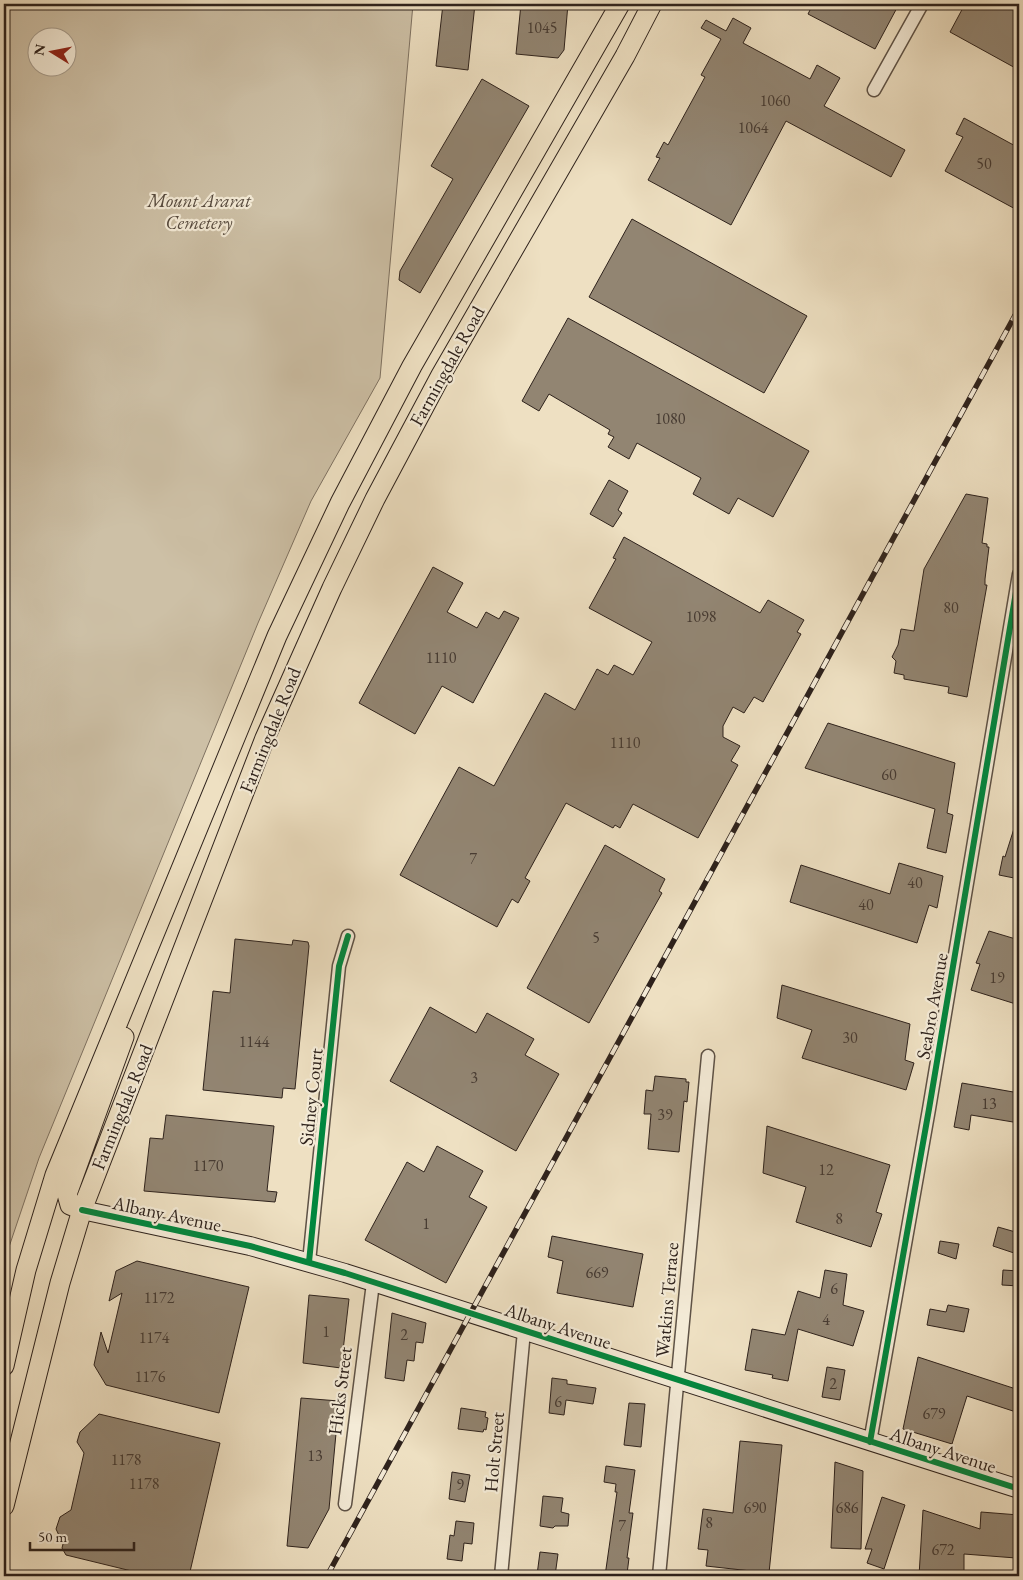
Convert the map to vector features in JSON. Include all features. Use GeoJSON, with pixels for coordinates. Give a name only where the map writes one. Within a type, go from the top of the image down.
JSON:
{"type":"FeatureCollection","features":[{"type":"Feature","properties":{"kind":"main road","name":"Farmingdale Road"},"geometry":{"type":"LineString","coordinates":[[4,1366],[26,1270],[56,1175],[259,677],[340,503],[412,366],[620,4]]}},
{"type":"Feature","properties":{"kind":"main road","name":"Farmingdale Road"},"geometry":{"type":"LineString","coordinates":[[4,1506],[60,1283],[82,1210],[265,738],[332,588],[375,499],[441,375],[625,56],[652,4]]}},
{"type":"Feature","properties":{"kind":"main road"},"geometry":{"type":"LineString","coordinates":[[82,1210],[70,1205],[67,1194],[132,1011],[139,970]]}},
{"type":"Feature","properties":{"kind":"street"},"geometry":{"type":"LineString","coordinates":[[874,90],[922,4]]}},
{"type":"Feature","properties":{"kind":"street","name":"Seabro Avenue"},"geometry":{"type":"LineString","coordinates":[[870,1442],[931,1100],[1019,574]]}},
{"type":"Feature","properties":{"kind":"street","name":"Sidney Court"},"geometry":{"type":"LineString","coordinates":[[309,1262],[339,966],[348,936]]}},
{"type":"Feature","properties":{"kind":"street","name":"Watkins Terrace"},"geometry":{"type":"LineString","coordinates":[[659,1576],[708,1056]]}},
{"type":"Feature","properties":{"kind":"street","name":"Albany Avenue"},"geometry":{"type":"LineString","coordinates":[[82,1210],[250,1246],[309,1262],[1019,1489]]}},
{"type":"Feature","properties":{"kind":"street","name":"Hicks Street"},"geometry":{"type":"LineString","coordinates":[[345,1504],[373,1283]]}},
{"type":"Feature","properties":{"kind":"street","name":"Holt Street"},"geometry":{"type":"LineString","coordinates":[[501,1576],[524,1331]]}},
{"type":"Feature","properties":{"kind":"green space","name":"Mount Ararat Cemetery"},"geometry":{"type":"Polygon","coordinates":[[[4,4],[413,4],[380,378],[311,501],[258,623],[39,1158],[9,1247],[4,1272],[4,4]]]}},
{"type":"Feature","properties":{"kind":"building"},"geometry":{"type":"Polygon","coordinates":[[[443,4],[475,4],[468,70],[436,66],[443,4]]]}},
{"type":"Feature","properties":{"kind":"building"},"geometry":{"type":"Polygon","coordinates":[[[521,4],[568,4],[564,50],[558,58],[516,54],[521,4]]]}},
{"type":"Feature","properties":{"kind":"building"},"geometry":{"type":"Polygon","coordinates":[[[813,4],[899,4],[875,49],[808,14],[813,4]]]}},
{"type":"Feature","properties":{"kind":"building"},"geometry":{"type":"Polygon","coordinates":[[[965,4],[1019,4],[1019,70],[950,32],[965,4]]]}},
{"type":"Feature","properties":{"kind":"building"},"geometry":{"type":"Polygon","coordinates":[[[733,18],[751,28],[743,43],[810,79],[817,65],[840,78],[824,106],[905,150],[891,177],[786,121],[731,225],[648,180],[660,158],[656,157],[664,142],[668,145],[705,77],[701,75],[721,39],[701,28],[706,20],[726,31],[733,18]]]}},
{"type":"Feature","properties":{"kind":"building"},"geometry":{"type":"Polygon","coordinates":[[[482,79],[529,106],[420,293],[399,280],[400,271],[453,179],[431,166],[482,79]]]}},
{"type":"Feature","properties":{"kind":"building"},"geometry":{"type":"Polygon","coordinates":[[[964,118],[1019,148],[1019,211],[945,171],[963,137],[956,134],[964,118]]]}},
{"type":"Feature","properties":{"kind":"building"},"geometry":{"type":"Polygon","coordinates":[[[632,219],[807,316],[764,393],[589,297],[632,219]]]}},
{"type":"Feature","properties":{"kind":"building"},"geometry":{"type":"Polygon","coordinates":[[[568,318],[809,451],[773,517],[738,498],[729,514],[693,494],[701,478],[637,443],[629,459],[608,447],[614,437],[608,434],[610,430],[549,394],[539,411],[522,401],[568,318]]]}},
{"type":"Feature","properties":{"kind":"building"},"geometry":{"type":"Polygon","coordinates":[[[609,480],[628,491],[618,510],[622,513],[613,527],[590,514],[609,480]]]}},
{"type":"Feature","properties":{"kind":"building"},"geometry":{"type":"Polygon","coordinates":[[[966,494],[988,498],[982,543],[987,544],[987,547],[989,547],[985,579],[985,585],[987,585],[967,697],[948,693],[949,687],[904,679],[904,675],[894,673],[896,661],[892,657],[898,645],[901,629],[914,631],[924,569],[966,494]]]}},
{"type":"Feature","properties":{"kind":"building"},"geometry":{"type":"Polygon","coordinates":[[[624,537],[760,613],[768,600],[804,620],[797,632],[801,634],[763,702],[754,697],[744,713],[733,707],[723,726],[723,737],[740,746],[731,761],[738,765],[698,838],[633,804],[620,828],[615,825],[613,828],[566,803],[525,878],[530,881],[518,903],[512,899],[497,927],[400,875],[459,767],[494,786],[545,693],[575,710],[597,669],[608,675],[614,665],[633,675],[652,642],[589,608],[616,559],[613,558],[624,537]]]}},
{"type":"Feature","properties":{"kind":"building"},"geometry":{"type":"Polygon","coordinates":[[[433,567],[463,583],[447,612],[477,628],[486,612],[499,619],[504,611],[519,618],[473,703],[442,686],[415,734],[359,703],[433,567]]]}},
{"type":"Feature","properties":{"kind":"building"},"geometry":{"type":"Polygon","coordinates":[[[828,723],[955,763],[947,813],[953,815],[946,853],[927,848],[935,809],[805,768],[828,723]]]}},
{"type":"Feature","properties":{"kind":"building"},"geometry":{"type":"Polygon","coordinates":[[[1017,819],[1019,820],[1019,879],[999,875],[1003,856],[1005,857],[1017,819]]]}},
{"type":"Feature","properties":{"kind":"building"},"geometry":{"type":"Polygon","coordinates":[[[605,845],[665,879],[659,891],[662,893],[589,1023],[527,988],[605,845]]]}},
{"type":"Feature","properties":{"kind":"building"},"geometry":{"type":"Polygon","coordinates":[[[899,863],[943,876],[937,908],[929,905],[917,943],[790,902],[801,865],[890,894],[899,863]]]}},
{"type":"Feature","properties":{"kind":"building"},"geometry":{"type":"Polygon","coordinates":[[[989,931],[1019,940],[1019,1005],[971,990],[980,964],[976,963],[989,931]]]}},
{"type":"Feature","properties":{"kind":"building"},"geometry":{"type":"Polygon","coordinates":[[[235,939],[292,945],[293,940],[308,942],[295,1089],[283,1088],[282,1098],[203,1090],[213,991],[230,993],[235,939]]]}},
{"type":"Feature","properties":{"kind":"building"},"geometry":{"type":"Polygon","coordinates":[[[782,985],[910,1024],[905,1060],[914,1063],[906,1090],[802,1058],[812,1030],[777,1018],[782,985]]]}},
{"type":"Feature","properties":{"kind":"building"},"geometry":{"type":"Polygon","coordinates":[[[430,1007],[476,1033],[487,1013],[534,1039],[525,1055],[559,1074],[516,1151],[390,1081],[430,1007]]]}},
{"type":"Feature","properties":{"kind":"building"},"geometry":{"type":"Polygon","coordinates":[[[655,1076],[686,1079],[686,1082],[689,1082],[687,1102],[684,1101],[679,1152],[648,1149],[651,1114],[644,1114],[646,1090],[653,1091],[655,1076]]]}},
{"type":"Feature","properties":{"kind":"building"},"geometry":{"type":"Polygon","coordinates":[[[962,1083],[1019,1093],[1019,1123],[971,1115],[969,1130],[954,1127],[962,1083]]]}},
{"type":"Feature","properties":{"kind":"building"},"geometry":{"type":"Polygon","coordinates":[[[166,1115],[274,1126],[267,1191],[277,1192],[275,1202],[144,1191],[150,1138],[163,1139],[166,1115]]]}},
{"type":"Feature","properties":{"kind":"building"},"geometry":{"type":"Polygon","coordinates":[[[767,1126],[890,1165],[876,1212],[882,1214],[871,1247],[796,1222],[806,1187],[763,1173],[767,1126]]]}},
{"type":"Feature","properties":{"kind":"building"},"geometry":{"type":"Polygon","coordinates":[[[437,1146],[483,1171],[469,1197],[487,1207],[446,1283],[365,1240],[407,1162],[424,1172],[437,1146]]]}},
{"type":"Feature","properties":{"kind":"building"},"geometry":{"type":"Polygon","coordinates":[[[998,1227],[1019,1233],[1017,1254],[993,1246],[998,1227]]]}},
{"type":"Feature","properties":{"kind":"building"},"geometry":{"type":"Polygon","coordinates":[[[552,1236],[643,1254],[633,1307],[557,1293],[563,1261],[548,1257],[552,1236]]]}},
{"type":"Feature","properties":{"kind":"building"},"geometry":{"type":"Polygon","coordinates":[[[940,1241],[959,1244],[956,1259],[938,1253],[940,1241]]]}},
{"type":"Feature","properties":{"kind":"building"},"geometry":{"type":"Polygon","coordinates":[[[137,1261],[249,1287],[219,1413],[106,1385],[94,1365],[101,1332],[108,1353],[122,1293],[109,1301],[116,1271],[137,1261]]]}},
{"type":"Feature","properties":{"kind":"building"},"geometry":{"type":"Polygon","coordinates":[[[825,1270],[847,1274],[843,1305],[864,1311],[853,1346],[798,1329],[788,1381],[772,1378],[773,1375],[745,1370],[752,1329],[785,1335],[798,1291],[820,1298],[825,1270]]]}},
{"type":"Feature","properties":{"kind":"building"},"geometry":{"type":"Polygon","coordinates":[[[1003,1270],[1019,1271],[1019,1286],[1002,1285],[1003,1270]]]}},
{"type":"Feature","properties":{"kind":"building"},"geometry":{"type":"Polygon","coordinates":[[[309,1295],[349,1299],[341,1368],[303,1363],[309,1295]]]}},
{"type":"Feature","properties":{"kind":"building"},"geometry":{"type":"Polygon","coordinates":[[[948,1305],[969,1309],[964,1332],[927,1325],[930,1309],[946,1312],[948,1305]]]}},
{"type":"Feature","properties":{"kind":"building"},"geometry":{"type":"Polygon","coordinates":[[[392,1313],[426,1323],[423,1343],[416,1342],[414,1361],[407,1360],[404,1381],[385,1378],[392,1313]]]}},
{"type":"Feature","properties":{"kind":"building"},"geometry":{"type":"Polygon","coordinates":[[[918,1357],[1019,1390],[1016,1412],[967,1396],[952,1444],[903,1429],[918,1357]]]}},
{"type":"Feature","properties":{"kind":"building"},"geometry":{"type":"Polygon","coordinates":[[[827,1367],[845,1370],[840,1400],[822,1397],[827,1367]]]}},
{"type":"Feature","properties":{"kind":"building"},"geometry":{"type":"Polygon","coordinates":[[[552,1378],[567,1380],[567,1384],[596,1388],[593,1404],[566,1400],[564,1415],[549,1413],[552,1378]]]}},
{"type":"Feature","properties":{"kind":"building"},"geometry":{"type":"Polygon","coordinates":[[[301,1398],[339,1401],[329,1509],[308,1548],[287,1546],[301,1398]]]}},
{"type":"Feature","properties":{"kind":"building"},"geometry":{"type":"Polygon","coordinates":[[[629,1403],[645,1404],[641,1447],[624,1445],[629,1403]]]}},
{"type":"Feature","properties":{"kind":"building"},"geometry":{"type":"Polygon","coordinates":[[[461,1408],[486,1412],[485,1417],[488,1418],[486,1430],[484,1429],[483,1432],[458,1429],[461,1408]]]}},
{"type":"Feature","properties":{"kind":"building"},"geometry":{"type":"Polygon","coordinates":[[[99,1414],[220,1443],[189,1576],[152,1576],[66,1555],[62,1548],[63,1544],[56,1529],[60,1517],[71,1510],[84,1453],[77,1442],[80,1432],[99,1414]]]}},
{"type":"Feature","properties":{"kind":"building"},"geometry":{"type":"Polygon","coordinates":[[[740,1441],[782,1445],[769,1573],[706,1566],[708,1550],[698,1549],[703,1509],[733,1513],[740,1441]]]}},
{"type":"Feature","properties":{"kind":"building"},"geometry":{"type":"Polygon","coordinates":[[[835,1462],[863,1471],[861,1549],[831,1548],[835,1462]]]}},
{"type":"Feature","properties":{"kind":"building"},"geometry":{"type":"Polygon","coordinates":[[[606,1466],[635,1470],[629,1513],[633,1513],[627,1558],[629,1558],[627,1574],[622,1573],[621,1576],[605,1576],[617,1492],[615,1492],[616,1484],[604,1482],[606,1466]]]}},
{"type":"Feature","properties":{"kind":"building"},"geometry":{"type":"Polygon","coordinates":[[[452,1472],[470,1475],[465,1502],[449,1499],[452,1472]]]}},
{"type":"Feature","properties":{"kind":"building"},"geometry":{"type":"Polygon","coordinates":[[[543,1496],[563,1498],[561,1512],[569,1514],[568,1526],[555,1526],[553,1528],[540,1526],[543,1496]]]}},
{"type":"Feature","properties":{"kind":"building"},"geometry":{"type":"Polygon","coordinates":[[[882,1497],[905,1505],[884,1569],[867,1563],[872,1549],[865,1549],[882,1497]]]}},
{"type":"Feature","properties":{"kind":"building"},"geometry":{"type":"Polygon","coordinates":[[[923,1510],[980,1529],[981,1512],[1019,1515],[1016,1558],[964,1554],[964,1576],[919,1576],[923,1510]]]}},
{"type":"Feature","properties":{"kind":"building"},"geometry":{"type":"Polygon","coordinates":[[[456,1521],[474,1523],[472,1544],[464,1543],[462,1561],[447,1559],[450,1535],[454,1536],[456,1521]]]}},
{"type":"Feature","properties":{"kind":"building"},"geometry":{"type":"Polygon","coordinates":[[[540,1552],[558,1554],[555,1576],[537,1575],[540,1552]]]}},
{"type":"Feature","properties":{"kind":"railway"},"geometry":{"type":"LineString","coordinates":[[327,1576],[1019,308]]}},
{"type":"Feature","properties":{"kind":"cycle path"},"geometry":{"type":"LineString","coordinates":[[870,1442],[929,1109],[1019,574]]}},
{"type":"Feature","properties":{"kind":"cycle path"},"geometry":{"type":"LineString","coordinates":[[309,1262],[339,966],[348,936]]}},
{"type":"Feature","properties":{"kind":"cycle path"},"geometry":{"type":"LineString","coordinates":[[82,1210],[250,1246],[345,1273],[1019,1489]]}}]}
